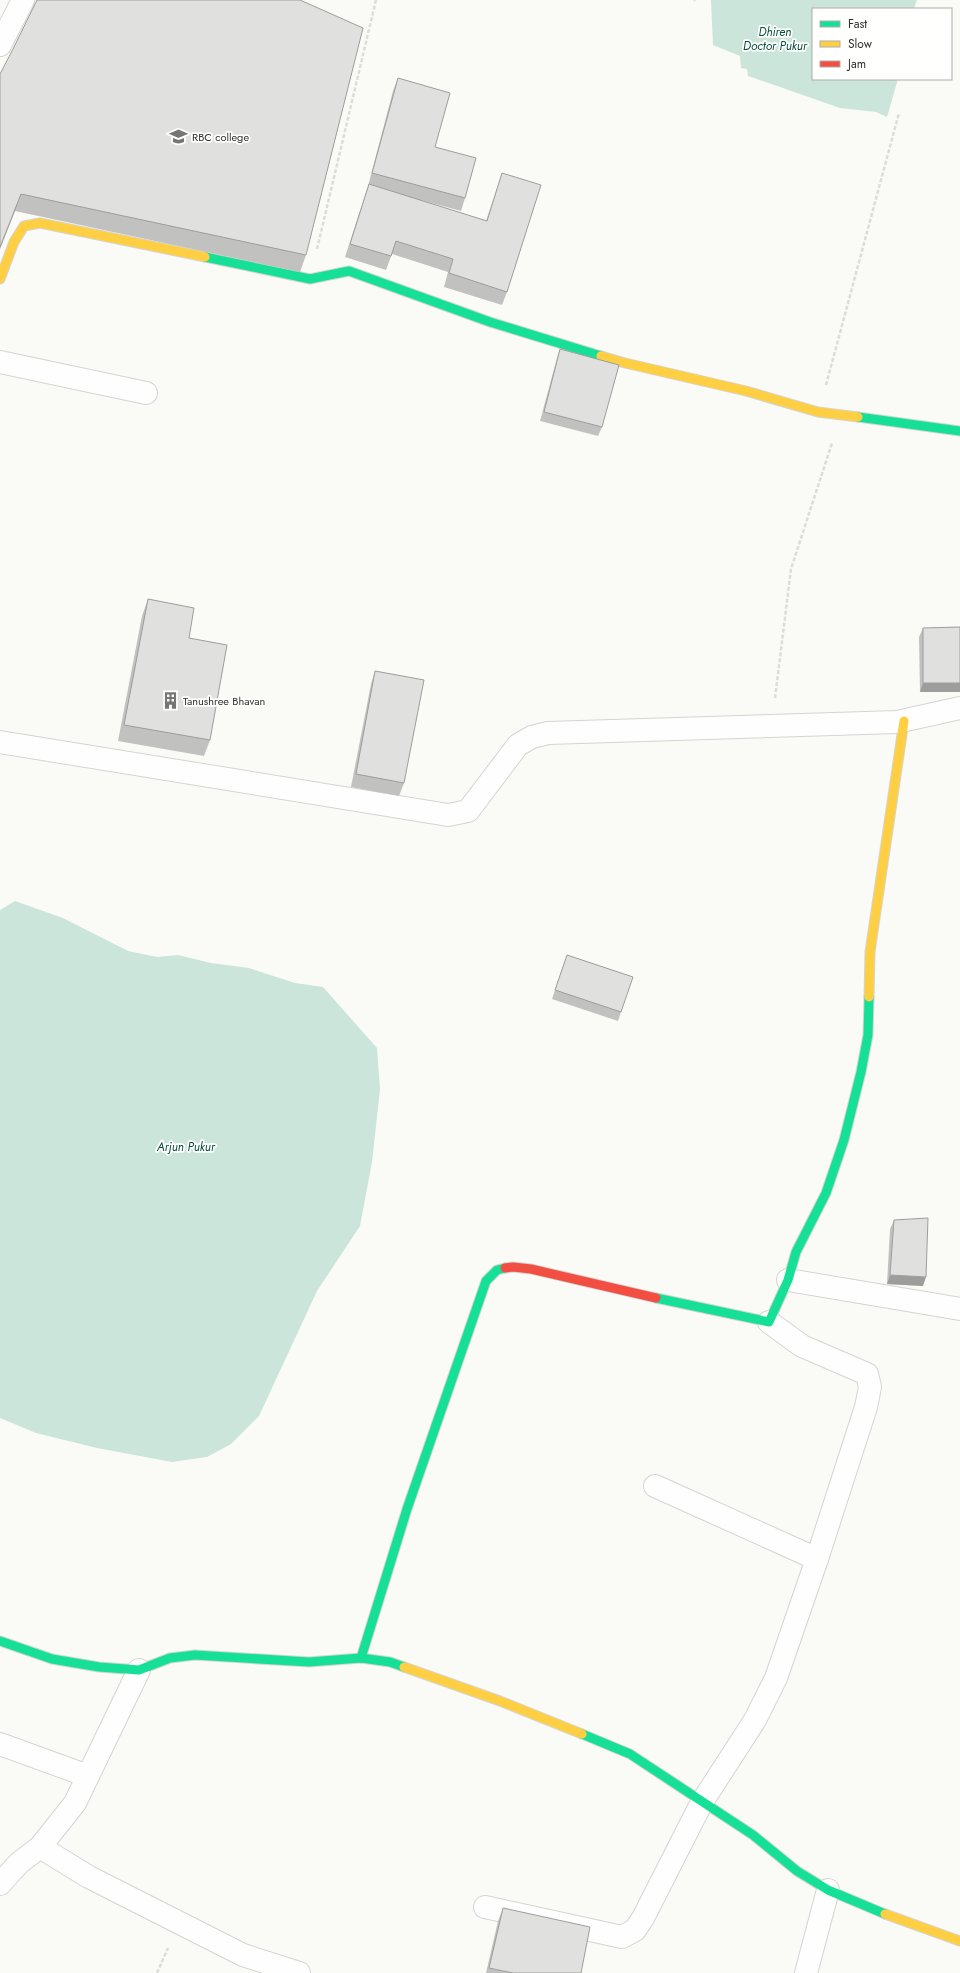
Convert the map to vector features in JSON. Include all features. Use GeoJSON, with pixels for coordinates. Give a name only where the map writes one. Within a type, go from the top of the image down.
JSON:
{"type":"FeatureCollection","features":[{"type":"Feature","properties":{"kind":"street"},"geometry":{"type":"LineString","coordinates":[[0,46],[23,0]]}},
{"type":"Feature","properties":{"kind":"street"},"geometry":{"type":"LineString","coordinates":[[0,279],[14,242],[24,226],[40,224],[310,279],[349,271],[490,322],[610,358],[746,391],[818,412],[960,431]]}},
{"type":"Feature","properties":{"kind":"street"},"geometry":{"type":"LineString","coordinates":[[0,362],[146,393]]}},
{"type":"Feature","properties":{"kind":"street"},"geometry":{"type":"LineString","coordinates":[[0,742],[448,815],[468,811],[518,746],[532,737],[542,734],[904,721],[960,708]]}},
{"type":"Feature","properties":{"kind":"street"},"geometry":{"type":"LineString","coordinates":[[769,1322],[788,1280],[796,1252],[826,1193],[844,1140],[862,1072],[868,1035],[870,952],[904,721]]}},
{"type":"Feature","properties":{"kind":"street"},"geometry":{"type":"LineString","coordinates":[[361,1658],[407,1509],[486,1281],[497,1270],[513,1268],[531,1269],[582,1282],[769,1322],[802,1346],[867,1374],[870,1387],[866,1407],[817,1559],[776,1678],[755,1720],[702,1802],[643,1918],[635,1930],[622,1937],[484,1907]]}},
{"type":"Feature","properties":{"kind":"street"},"geometry":{"type":"LineString","coordinates":[[788,1280],[960,1309]]}},
{"type":"Feature","properties":{"kind":"street"},"geometry":{"type":"LineString","coordinates":[[655,1486],[817,1559]]}},
{"type":"Feature","properties":{"kind":"street"},"geometry":{"type":"LineString","coordinates":[[0,1641],[52,1659],[99,1667],[139,1670],[170,1658],[195,1655],[309,1662],[361,1658],[390,1662],[485,1696],[630,1754],[753,1835],[798,1871],[828,1890],[854,1902],[960,1941]]}},
{"type":"Feature","properties":{"kind":"street"},"geometry":{"type":"LineString","coordinates":[[0,1884],[19,1863],[40,1847],[75,1803],[139,1670]]}},
{"type":"Feature","properties":{"kind":"street"},"geometry":{"type":"LineString","coordinates":[[0,1744],[88,1776]]}},
{"type":"Feature","properties":{"kind":"street"},"geometry":{"type":"LineString","coordinates":[[40,1847],[89,1877],[236,1952],[299,1973]]}},
{"type":"Feature","properties":{"kind":"street"},"geometry":{"type":"LineString","coordinates":[[806,1973],[828,1890]]}},
{"type":"Feature","properties":{"kind":"path"},"geometry":{"type":"LineString","coordinates":[[310,279],[376,0]]}},
{"type":"Feature","properties":{"kind":"path"},"geometry":{"type":"LineString","coordinates":[[818,412],[899,113]]}},
{"type":"Feature","properties":{"kind":"path"},"geometry":{"type":"LineString","coordinates":[[772,726],[791,570],[841,415]]}},
{"type":"Feature","properties":{"kind":"water","name":"Dhiren Doctor Pukur"},"geometry":{"type":"Polygon","coordinates":[[[711,0],[917,0],[914,8],[812,8],[812,80],[898,80],[887,117],[876,112],[840,108],[748,76],[747,69],[741,68],[740,56],[713,45],[711,0]]]}},
{"type":"Feature","properties":{"kind":"water","name":"Arjun Pukur"},"geometry":{"type":"Polygon","coordinates":[[[15,901],[63,918],[128,951],[157,957],[178,955],[211,963],[249,968],[295,983],[323,987],[377,1048],[380,1089],[372,1162],[360,1226],[317,1291],[259,1416],[231,1444],[207,1457],[172,1462],[97,1448],[36,1433],[0,1418],[0,910],[15,901]]]}},
{"type":"Feature","properties":{"kind":"building"},"geometry":{"type":"Polygon","coordinates":[[[37,0],[300,0],[363,28],[306,255],[21,194],[0,247],[0,74],[37,0]]]}},
{"type":"Feature","properties":{"kind":"building"},"geometry":{"type":"Polygon","coordinates":[[[398,78],[450,93],[435,147],[476,158],[465,198],[372,173],[398,78]]]}},
{"type":"Feature","properties":{"kind":"building"},"geometry":{"type":"Polygon","coordinates":[[[502,173],[541,185],[507,292],[449,273],[453,259],[396,241],[391,256],[350,244],[369,184],[487,221],[502,173]]]}},
{"type":"Feature","properties":{"kind":"building"},"geometry":{"type":"Polygon","coordinates":[[[560,349],[619,365],[602,427],[544,412],[560,349]]]}},
{"type":"Feature","properties":{"kind":"building","name":"Tanushree Bhavan"},"geometry":{"type":"Polygon","coordinates":[[[148,599],[194,608],[189,638],[227,645],[210,740],[124,725],[148,599]]]}},
{"type":"Feature","properties":{"kind":"building"},"geometry":{"type":"Polygon","coordinates":[[[960,627],[960,683],[923,683],[923,628],[960,627]]]}},
{"type":"Feature","properties":{"kind":"building"},"geometry":{"type":"Polygon","coordinates":[[[375,671],[424,680],[404,783],[356,774],[375,671]]]}},
{"type":"Feature","properties":{"kind":"building"},"geometry":{"type":"Polygon","coordinates":[[[567,955],[633,977],[621,1012],[555,990],[567,955]]]}},
{"type":"Feature","properties":{"kind":"building"},"geometry":{"type":"Polygon","coordinates":[[[928,1218],[926,1277],[890,1275],[894,1220],[928,1218]]]}},
{"type":"Feature","properties":{"kind":"building"},"geometry":{"type":"Polygon","coordinates":[[[503,1908],[590,1927],[581,1973],[513,1973],[489,1968],[503,1908]]]}},
{"type":"Feature","properties":{"kind":"traffic: fast"},"geometry":{"type":"LineString","coordinates":[[205,257],[310,279],[349,271],[490,322],[601,356]]}},
{"type":"Feature","properties":{"kind":"traffic: fast"},"geometry":{"type":"LineString","coordinates":[[858,417],[960,431]]}},
{"type":"Feature","properties":{"kind":"traffic: fast"},"geometry":{"type":"LineString","coordinates":[[656,1298],[769,1322],[788,1280],[796,1252],[826,1193],[844,1140],[861,1072],[868,1035],[869,997]]}},
{"type":"Feature","properties":{"kind":"traffic: fast"},"geometry":{"type":"LineString","coordinates":[[361,1658],[407,1509],[486,1281],[497,1270],[505,1268]]}},
{"type":"Feature","properties":{"kind":"traffic: fast"},"geometry":{"type":"LineString","coordinates":[[0,1641],[52,1659],[99,1667],[139,1670],[170,1658],[195,1655],[309,1662],[361,1658],[390,1662],[404,1667]]}},
{"type":"Feature","properties":{"kind":"traffic: fast"},"geometry":{"type":"LineString","coordinates":[[582,1734],[630,1754],[753,1835],[797,1871],[828,1890],[885,1914]]}},
{"type":"Feature","properties":{"kind":"traffic: slow"},"geometry":{"type":"LineString","coordinates":[[0,279],[14,242],[24,226],[40,223],[205,257]]}},
{"type":"Feature","properties":{"kind":"traffic: slow"},"geometry":{"type":"LineString","coordinates":[[601,356],[746,391],[818,412],[858,417]]}},
{"type":"Feature","properties":{"kind":"traffic: slow"},"geometry":{"type":"LineString","coordinates":[[869,997],[870,952],[904,721]]}},
{"type":"Feature","properties":{"kind":"traffic: slow"},"geometry":{"type":"LineString","coordinates":[[404,1667],[500,1701],[582,1734]]}},
{"type":"Feature","properties":{"kind":"traffic: slow"},"geometry":{"type":"LineString","coordinates":[[885,1914],[960,1941]]}},
{"type":"Feature","properties":{"kind":"traffic: jam"},"geometry":{"type":"LineString","coordinates":[[505,1268],[513,1267],[531,1269],[656,1298]]}},
{"type":"Feature","properties":{"kind":"place","name":"RBC college"},"geometry":{"type":"Point","coordinates":[179,137]}},
{"type":"Feature","properties":{"kind":"place","name":"Tanushree Bhavan"},"geometry":{"type":"Point","coordinates":[170,701]}}]}
